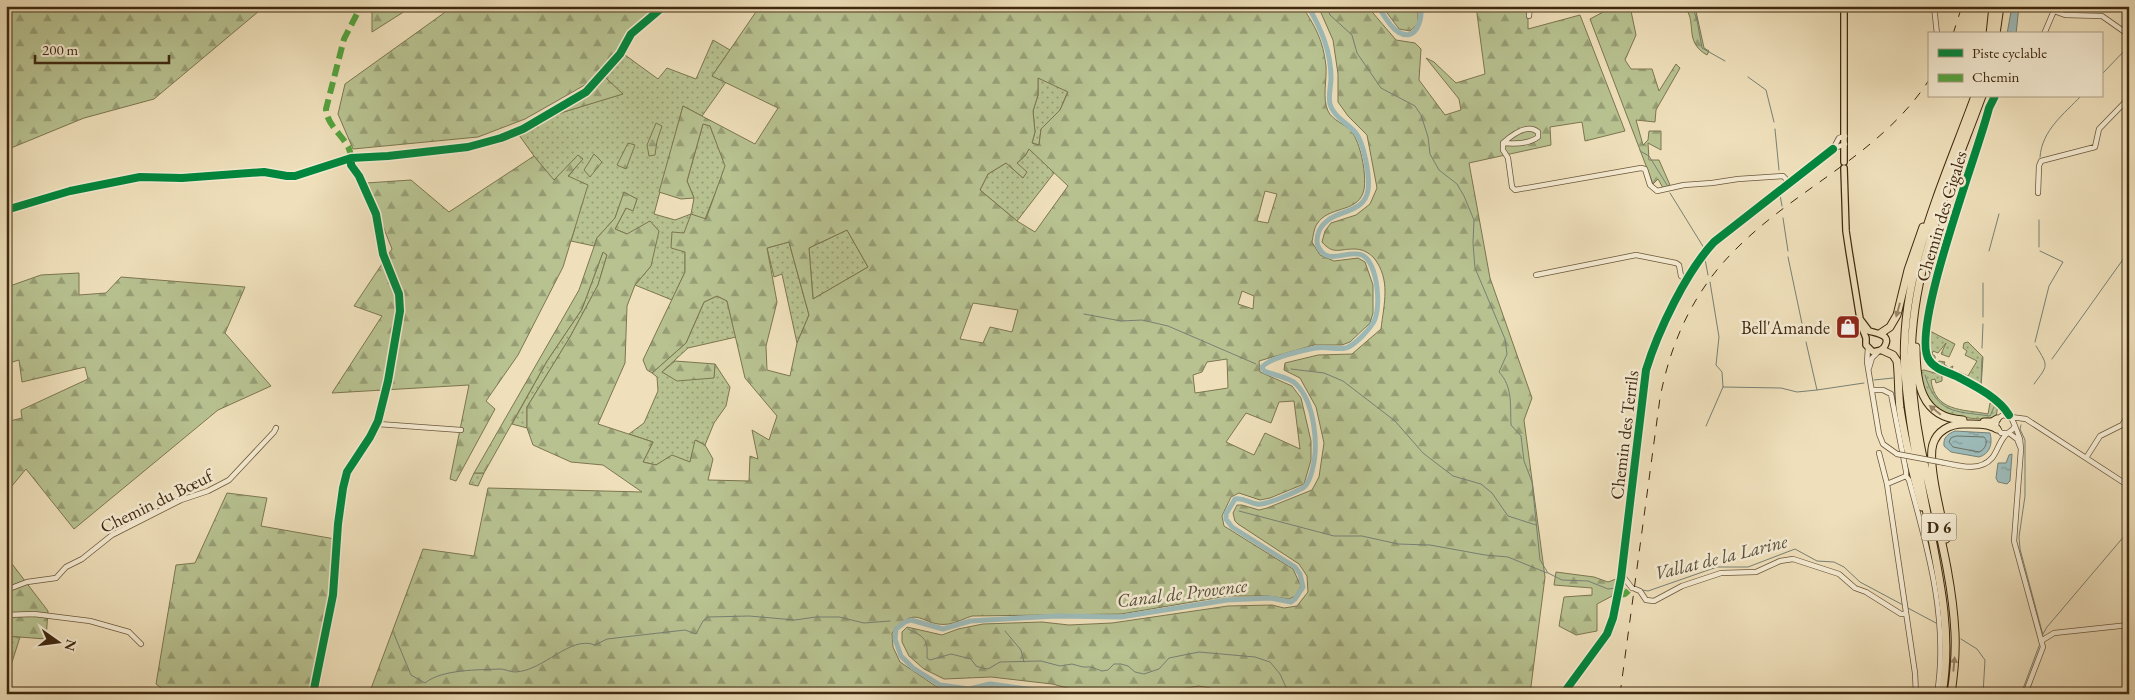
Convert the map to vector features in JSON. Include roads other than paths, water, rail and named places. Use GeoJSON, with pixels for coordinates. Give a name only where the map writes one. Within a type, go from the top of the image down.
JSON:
{"type":"FeatureCollection","features":[{"type":"Feature","properties":{"kind":"highway"},"geometry":{"type":"LineString","coordinates":[[1990,32],[1993,6]]}},
{"type":"Feature","properties":{"kind":"highway"},"geometry":{"type":"LineString","coordinates":[[1996,32],[2000,6]]}},
{"type":"Feature","properties":{"kind":"highway","name":"D 6"},"geometry":{"type":"LineString","coordinates":[[1942,694],[1947,636],[1938,566],[1911,423],[1905,371],[1905,340],[1914,272],[1927,226],[1974,98]]}},
{"type":"Feature","properties":{"kind":"highway","name":"D 6"},"geometry":{"type":"LineString","coordinates":[[1951,694],[1955,662],[1955,634],[1944,555],[1916,422],[1912,380],[1912,335],[1917,294],[1927,249],[1981,98]]}},
{"type":"Feature","properties":{"kind":"highway"},"geometry":{"type":"LineString","coordinates":[[1877,332],[1890,327],[1897,314],[1916,246],[1946,176]]}},
{"type":"Feature","properties":{"kind":"highway"},"geometry":{"type":"LineString","coordinates":[[1927,249],[1918,313],[1916,343],[1920,391],[1933,410],[1950,418],[1992,422],[1999,417]]}},
{"type":"Feature","properties":{"kind":"highway"},"geometry":{"type":"LineString","coordinates":[[1880,351],[1893,355],[1897,361],[1900,405],[1910,465],[1938,566]]}},
{"type":"Feature","properties":{"kind":"highway"},"geometry":{"type":"LineString","coordinates":[[1955,634],[1955,604],[1933,468],[1932,448],[1938,435],[1951,426],[1982,425],[1992,426],[1998,430]]}},
{"type":"Feature","properties":{"kind":"main road"},"geometry":{"type":"LineString","coordinates":[[1844,6],[1846,231],[1860,319],[1868,348],[1873,352],[1880,351],[1886,340],[1877,332],[1866,328],[1860,319]]}},
{"type":"Feature","properties":{"kind":"main road"},"geometry":{"type":"LineString","coordinates":[[1866,338],[1877,332]]}},
{"type":"Feature","properties":{"kind":"street"},"geometry":{"type":"LineString","coordinates":[[6,210],[70,191],[140,177],[182,178],[264,172],[295,176],[351,158],[388,156],[468,146],[500,138],[523,129],[586,92],[620,54],[632,34],[664,6]]}},
{"type":"Feature","properties":{"kind":"street"},"geometry":{"type":"LineString","coordinates":[[1529,16],[1530,6]]}},
{"type":"Feature","properties":{"kind":"street"},"geometry":{"type":"LineString","coordinates":[[1934,6],[1937,32]]}},
{"type":"Feature","properties":{"kind":"street"},"geometry":{"type":"LineString","coordinates":[[2045,32],[2055,8],[2066,15],[2102,16],[2129,35]]}},
{"type":"Feature","properties":{"kind":"street","name":"Chemin des Cigales"},"geometry":{"type":"LineString","coordinates":[[1994,98],[1989,108],[1938,270],[1926,345],[1927,359],[1932,365],[1959,378],[1993,399],[2004,407],[2010,416]]}},
{"type":"Feature","properties":{"kind":"street"},"geometry":{"type":"LineString","coordinates":[[2038,193],[2039,166],[2041,161],[2095,147],[2100,129],[2129,98]]}},
{"type":"Feature","properties":{"kind":"street"},"geometry":{"type":"LineString","coordinates":[[1503,143],[1513,144],[1537,139],[1538,132],[1533,128],[1526,128],[1503,143],[1502,150],[1508,158],[1512,187],[1515,190],[1641,168],[1645,169],[1650,185],[1657,191],[1684,185],[1712,184],[1738,178],[1779,176],[1785,177],[1790,182]]}},
{"type":"Feature","properties":{"kind":"street","name":"Chemin des Terrils"},"geometry":{"type":"LineString","coordinates":[[1833,149],[1839,138],[1845,136]]}},
{"type":"Feature","properties":{"kind":"street","name":"Chemin des Terrils"},"geometry":{"type":"LineString","coordinates":[[1563,694],[1607,634],[1613,618],[1621,578],[1646,370],[1662,326],[1703,256],[1714,242],[1833,149],[1845,144]]}},
{"type":"Feature","properties":{"kind":"street"},"geometry":{"type":"LineString","coordinates":[[313,694],[333,595],[340,502],[347,472],[378,424],[398,329],[400,302],[383,254],[374,207],[359,176],[351,165],[351,158]]}},
{"type":"Feature","properties":{"kind":"street"},"geometry":{"type":"LineString","coordinates":[[1536,275],[1640,255],[1676,263],[1679,266],[1681,276],[1688,281]]}},
{"type":"Feature","properties":{"kind":"street"},"geometry":{"type":"LineString","coordinates":[[1868,348],[1866,354],[1880,440],[1888,449],[1897,454],[1978,467],[1991,458],[2015,426],[2024,420],[2028,420]]}},
{"type":"Feature","properties":{"kind":"street"},"geometry":{"type":"LineString","coordinates":[[1868,369],[1872,358],[1880,351]]}},
{"type":"Feature","properties":{"kind":"street"},"geometry":{"type":"LineString","coordinates":[[1872,390],[1883,390],[1891,394],[1906,476],[1909,480],[1918,513],[1936,594],[1940,654],[1937,694]]}},
{"type":"Feature","properties":{"kind":"street"},"geometry":{"type":"LineString","coordinates":[[1993,399],[2000,408],[1996,424],[1998,447]]}},
{"type":"Feature","properties":{"kind":"street"},"geometry":{"type":"LineString","coordinates":[[2086,458],[2098,438],[2122,426],[2129,414]]}},
{"type":"Feature","properties":{"kind":"street"},"geometry":{"type":"LineString","coordinates":[[1999,417],[2010,416],[2028,420],[2129,486]]}},
{"type":"Feature","properties":{"kind":"street"},"geometry":{"type":"LineString","coordinates":[[2010,416],[2020,439],[2021,449],[2014,541],[2042,649],[2025,694]]}},
{"type":"Feature","properties":{"kind":"street"},"geometry":{"type":"LineString","coordinates":[[378,424],[461,430]]}},
{"type":"Feature","properties":{"kind":"street","name":"Chemin du Bœuf"},"geometry":{"type":"LineString","coordinates":[[6,590],[27,582],[56,578],[66,567],[82,559],[112,535],[181,500],[208,491],[229,480],[276,428]]}},
{"type":"Feature","properties":{"kind":"street"},"geometry":{"type":"LineString","coordinates":[[1998,430],[2015,436],[2021,449]]}},
{"type":"Feature","properties":{"kind":"street"},"geometry":{"type":"LineString","coordinates":[[1879,453],[1887,484],[1915,673],[1916,694]]}},
{"type":"Feature","properties":{"kind":"street"},"geometry":{"type":"LineString","coordinates":[[1887,484],[1906,476]]}},
{"type":"Feature","properties":{"kind":"street"},"geometry":{"type":"LineString","coordinates":[[1621,578],[1640,591],[1646,600],[1654,601],[1689,583],[1721,573],[1756,572],[1780,561],[1793,559],[1836,572],[1855,588],[1866,592],[1901,614],[1906,614]]}},
{"type":"Feature","properties":{"kind":"street"},"geometry":{"type":"LineString","coordinates":[[6,615],[39,615],[90,621],[130,632],[141,644]]}},
{"type":"Feature","properties":{"kind":"street"},"geometry":{"type":"LineString","coordinates":[[2041,641],[2054,633],[2129,625]]}},
{"type":"Feature","properties":{"kind":"water"},"geometry":{"type":"Polygon","coordinates":[[[2012,6],[2019,6],[2016,32],[2007,32],[2012,6]]]}},
{"type":"Feature","properties":{"kind":"water"},"geometry":{"type":"Polygon","coordinates":[[[1955,431],[1990,433],[1991,444],[1988,451],[1979,457],[1951,452],[1944,446],[1944,440],[1955,431]]]}},
{"type":"Feature","properties":{"kind":"water"},"geometry":{"type":"Polygon","coordinates":[[[2012,454],[2010,481],[2007,484],[1998,482],[1996,478],[1998,463],[2006,463],[2009,455],[2012,454]]]}},
{"type":"Feature","properties":{"kind":"waterway","name":"Canal de Provence"},"geometry":{"type":"LineString","coordinates":[[1063,694],[990,684],[969,689],[940,685],[913,668],[901,656],[895,639],[896,629],[911,620],[943,629],[970,621],[1057,616],[1121,617],[1227,600],[1270,598],[1291,602],[1303,587],[1300,574],[1295,567],[1232,527],[1226,519],[1226,514],[1235,499],[1261,504],[1303,488],[1308,482],[1312,471],[1315,437],[1308,402],[1296,384],[1264,371],[1262,367],[1279,358],[1303,351],[1319,348],[1346,348],[1361,337],[1376,317],[1377,287],[1372,267],[1367,259],[1362,255],[1356,254],[1327,255],[1322,252],[1317,244],[1318,233],[1324,223],[1331,218],[1354,209],[1365,199],[1368,190],[1368,176],[1366,160],[1358,137],[1337,116],[1330,104],[1331,68],[1327,49],[1308,6]]}},
{"type":"Feature","properties":{"kind":"waterway","name":"Vallat de la Larine"},"geometry":{"type":"LineString","coordinates":[[1327,6],[1330,15],[1352,35],[1357,53],[1381,88],[1415,106],[1421,115],[1428,137],[1430,154],[1439,170],[1457,184],[1474,220],[1475,268],[1505,339],[1507,354],[1499,372],[1509,390],[1511,425],[1521,436],[1524,461],[1532,482],[1540,560],[1548,573],[1562,580],[1588,581],[1608,589],[1616,588]]}},
{"type":"Feature","properties":{"kind":"waterway","name":"Canal de Provence"},"geometry":{"type":"LineString","coordinates":[[1378,6],[1392,27],[1404,35],[1414,32],[1417,28],[1421,6]]}},
{"type":"Feature","properties":{"kind":"waterway"},"geometry":{"type":"LineString","coordinates":[[1692,6],[1697,20],[1702,48],[1725,61]]}},
{"type":"Feature","properties":{"kind":"waterway"},"geometry":{"type":"LineString","coordinates":[[2102,74],[2129,46]]}},
{"type":"Feature","properties":{"kind":"waterway"},"geometry":{"type":"LineString","coordinates":[[1748,77],[1766,90],[1774,122]]}},
{"type":"Feature","properties":{"kind":"waterway"},"geometry":{"type":"LineString","coordinates":[[2040,157],[2049,131],[2079,98]]}},
{"type":"Feature","properties":{"kind":"waterway"},"geometry":{"type":"LineString","coordinates":[[1775,129],[1779,170]]}},
{"type":"Feature","properties":{"kind":"waterway"},"geometry":{"type":"LineString","coordinates":[[1640,151],[1649,156],[1667,185]]}},
{"type":"Feature","properties":{"kind":"waterway"},"geometry":{"type":"LineString","coordinates":[[1775,189],[1782,183]]}},
{"type":"Feature","properties":{"kind":"waterway"},"geometry":{"type":"LineString","coordinates":[[1670,193],[1704,248]]}},
{"type":"Feature","properties":{"kind":"waterway"},"geometry":{"type":"LineString","coordinates":[[1780,195],[1782,206]]}},
{"type":"Feature","properties":{"kind":"waterway"},"geometry":{"type":"LineString","coordinates":[[1989,251],[1999,214]]}},
{"type":"Feature","properties":{"kind":"waterway"},"geometry":{"type":"LineString","coordinates":[[1783,218],[1788,251]]}},
{"type":"Feature","properties":{"kind":"waterway"},"geometry":{"type":"LineString","coordinates":[[2039,220],[2039,247]]}},
{"type":"Feature","properties":{"kind":"waterway"},"geometry":{"type":"LineString","coordinates":[[2035,342],[2049,286],[2063,262],[2040,251]]}},
{"type":"Feature","properties":{"kind":"waterway"},"geometry":{"type":"LineString","coordinates":[[2052,359],[2129,251]]}},
{"type":"Feature","properties":{"kind":"waterway"},"geometry":{"type":"LineString","coordinates":[[1788,257],[1804,333]]}},
{"type":"Feature","properties":{"kind":"waterway"},"geometry":{"type":"LineString","coordinates":[[1705,259],[1708,275]]}},
{"type":"Feature","properties":{"kind":"waterway"},"geometry":{"type":"LineString","coordinates":[[1710,282],[1719,337],[1716,365],[1722,372],[1723,387],[1781,388],[1797,392],[1817,390]]}},
{"type":"Feature","properties":{"kind":"waterway"},"geometry":{"type":"LineString","coordinates":[[1983,283],[1983,317]]}},
{"type":"Feature","properties":{"kind":"waterway"},"geometry":{"type":"LineString","coordinates":[[1084,314],[1121,321],[1142,320],[1168,326],[1256,364]]}},
{"type":"Feature","properties":{"kind":"waterway"},"geometry":{"type":"LineString","coordinates":[[1982,348],[1983,324]]}},
{"type":"Feature","properties":{"kind":"waterway"},"geometry":{"type":"LineString","coordinates":[[1806,342],[1817,390],[1864,383]]}},
{"type":"Feature","properties":{"kind":"waterway"},"geometry":{"type":"LineString","coordinates":[[2034,384],[2045,366],[2045,362],[2036,346]]}},
{"type":"Feature","properties":{"kind":"waterway"},"geometry":{"type":"LineString","coordinates":[[1981,386],[1982,358]]}},
{"type":"Feature","properties":{"kind":"waterway"},"geometry":{"type":"LineString","coordinates":[[1291,369],[1324,373],[1343,381],[1395,421],[1423,453],[1453,476],[1481,484],[1492,493],[1508,516],[1536,525]]}},
{"type":"Feature","properties":{"kind":"waterway"},"geometry":{"type":"LineString","coordinates":[[1925,375],[1935,397],[1948,408],[1966,413],[1990,416],[1994,407]]}},
{"type":"Feature","properties":{"kind":"waterway"},"geometry":{"type":"LineString","coordinates":[[1874,380],[1893,378]]}},
{"type":"Feature","properties":{"kind":"waterway"},"geometry":{"type":"LineString","coordinates":[[1706,426],[1723,387]]}},
{"type":"Feature","properties":{"kind":"waterway"},"geometry":{"type":"LineString","coordinates":[[2021,425],[2020,429],[2025,440],[2025,496],[2019,537],[2020,549],[2043,635]]}},
{"type":"Feature","properties":{"kind":"waterway"},"geometry":{"type":"LineString","coordinates":[[1239,511],[1334,536],[1362,536],[1398,544],[1430,545],[1485,555],[1508,557],[1547,573]]}},
{"type":"Feature","properties":{"kind":"waterway"},"geometry":{"type":"LineString","coordinates":[[2043,634],[2126,534]]}},
{"type":"Feature","properties":{"kind":"waterway","name":"Vallat de la Larine"},"geometry":{"type":"LineString","coordinates":[[1642,590],[1648,591],[1717,567],[1748,567],[1795,549],[1817,561],[1834,562],[1844,567],[1860,582],[1903,605]]}},
{"type":"Feature","properties":{"kind":"waterway","name":"Vallat de la Larine"},"geometry":{"type":"LineString","coordinates":[[1906,607],[1936,623]]}},
{"type":"Feature","properties":{"kind":"waterway"},"geometry":{"type":"LineString","coordinates":[[394,634],[411,675],[425,683],[432,678],[461,671],[500,669],[515,672],[526,670],[576,645],[586,643],[595,645],[607,639],[685,630],[696,634],[703,621],[708,617],[749,616],[795,620],[816,617],[839,617],[864,623],[890,621]]}},
{"type":"Feature","properties":{"kind":"waterway"},"geometry":{"type":"LineString","coordinates":[[908,629],[924,639],[927,647],[927,658],[930,660],[951,654],[971,659],[976,666],[988,669],[1000,662],[1041,661],[1060,666],[1072,664],[1091,667],[1102,671],[1108,670],[1114,664],[1121,664],[1128,666],[1135,672],[1144,674],[1159,669],[1169,658],[1199,652],[1255,657],[1270,662],[1280,674],[1289,694]]}},
{"type":"Feature","properties":{"kind":"waterway"},"geometry":{"type":"LineString","coordinates":[[1005,631],[1021,650],[1024,662]]}},
{"type":"Feature","properties":{"kind":"waterway","name":"Vallat de la Larine"},"geometry":{"type":"LineString","coordinates":[[1961,639],[1977,649],[1985,660],[1983,694]]}},
{"type":"Feature","properties":{"kind":"waterway"},"geometry":{"type":"LineString","coordinates":[[2021,694],[2039,646]]}},
{"type":"Feature","properties":{"kind":"waterway","name":"Canal de Provence"},"geometry":{"type":"LineString","coordinates":[[1185,694],[1199,692],[1206,694]]}},
{"type":"Feature","properties":{"kind":"railway"},"geometry":{"type":"LineString","coordinates":[[1954,32],[1962,6]]}},
{"type":"Feature","properties":{"kind":"railway"},"geometry":{"type":"LineString","coordinates":[[1620,694],[1660,398],[1671,356],[1687,317],[1709,281],[1737,248],[1786,206],[1863,150],[1909,106],[1928,81]]}},
{"type":"Feature","properties":{"kind":"place","name":"Bell'Amande"},"geometry":{"type":"Point","coordinates":[1848,327]}}]}
